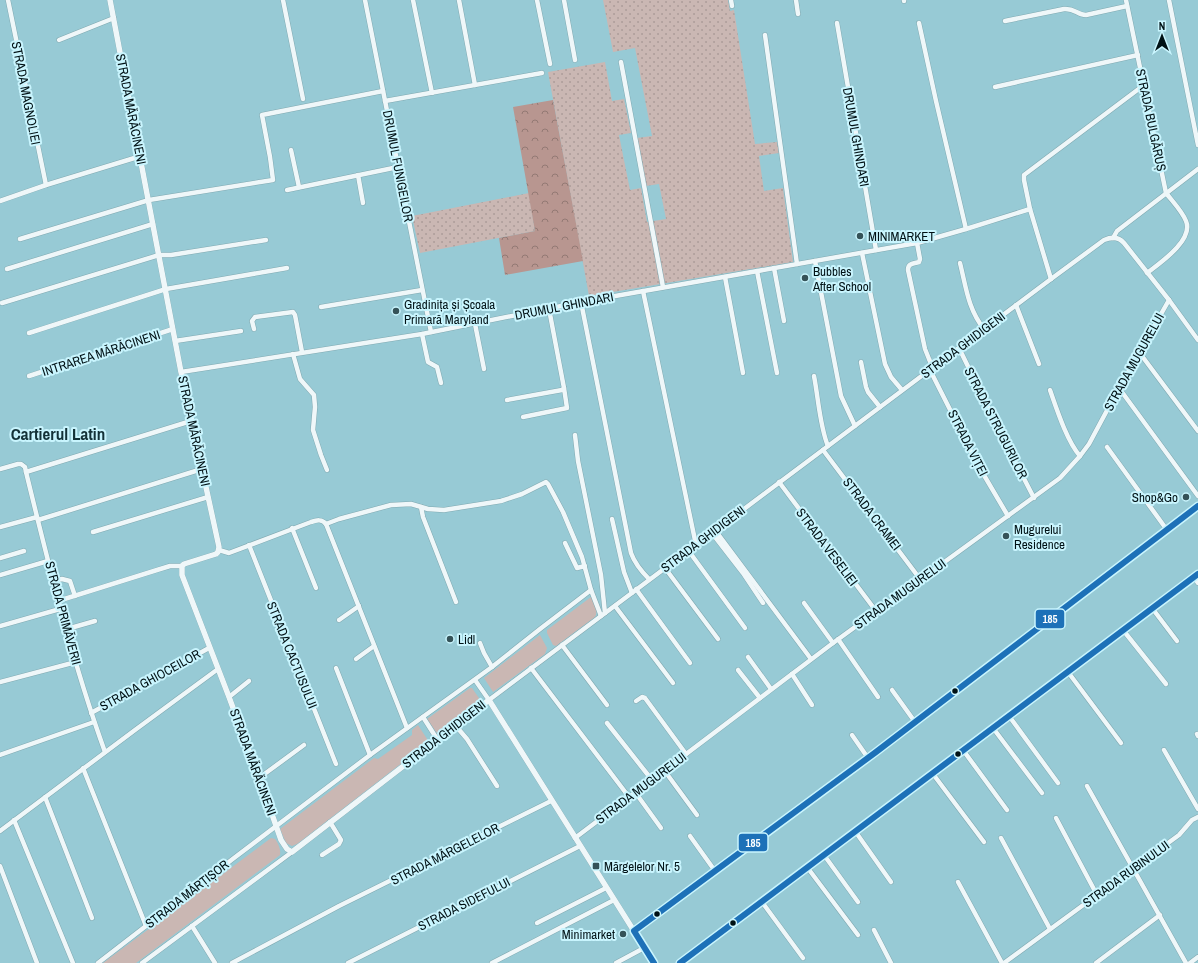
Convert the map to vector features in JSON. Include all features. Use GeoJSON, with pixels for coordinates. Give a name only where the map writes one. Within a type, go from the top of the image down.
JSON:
{"type":"FeatureCollection","features":[{"type":"Feature","properties":{"kind":"street","name":"STRADA MAGNOLIEI"},"geometry":{"type":"LineString","coordinates":[[8,0],[46,185]]}},
{"type":"Feature","properties":{"kind":"street","name":"STRADA MĂRĂCINENI"},"geometry":{"type":"LineString","coordinates":[[110,0],[154,224],[181,372],[219,550]]}},
{"type":"Feature","properties":{"kind":"street"},"geometry":{"type":"LineString","coordinates":[[283,0],[303,99]]}},
{"type":"Feature","properties":{"kind":"street","name":"DRUMUL FUNIGEILOR"},"geometry":{"type":"LineString","coordinates":[[365,0],[431,332]]}},
{"type":"Feature","properties":{"kind":"street"},"geometry":{"type":"LineString","coordinates":[[413,0],[432,93]]}},
{"type":"Feature","properties":{"kind":"street"},"geometry":{"type":"LineString","coordinates":[[459,0],[475,85]]}},
{"type":"Feature","properties":{"kind":"street"},"geometry":{"type":"LineString","coordinates":[[537,0],[550,64]]}},
{"type":"Feature","properties":{"kind":"street"},"geometry":{"type":"LineString","coordinates":[[564,0],[575,60]]}},
{"type":"Feature","properties":{"kind":"street"},"geometry":{"type":"LineString","coordinates":[[731,0],[732,6]]}},
{"type":"Feature","properties":{"kind":"street"},"geometry":{"type":"LineString","coordinates":[[796,0],[798,14]]}},
{"type":"Feature","properties":{"kind":"street","name":"STRADA BULGĂRUȘ"},"geometry":{"type":"LineString","coordinates":[[1126,0],[1166,193]]}},
{"type":"Feature","properties":{"kind":"street"},"geometry":{"type":"LineString","coordinates":[[1169,0],[1198,145]]}},
{"type":"Feature","properties":{"kind":"street"},"geometry":{"type":"LineString","coordinates":[[1005,21],[1064,9],[1074,10],[1082,15],[1086,15],[1127,6]]}},
{"type":"Feature","properties":{"kind":"street"},"geometry":{"type":"LineString","coordinates":[[59,40],[114,18]]}},
{"type":"Feature","properties":{"kind":"street","name":"DRUMUL GHINDARI"},"geometry":{"type":"LineString","coordinates":[[837,23],[876,250]]}},
{"type":"Feature","properties":{"kind":"street"},"geometry":{"type":"LineString","coordinates":[[920,23],[937,109],[966,229]]}},
{"type":"Feature","properties":{"kind":"street"},"geometry":{"type":"LineString","coordinates":[[765,35],[797,264]]}},
{"type":"Feature","properties":{"kind":"street"},"geometry":{"type":"LineString","coordinates":[[995,87],[1138,55]]}},
{"type":"Feature","properties":{"kind":"street"},"geometry":{"type":"LineString","coordinates":[[620,62],[663,287]]}},
{"type":"Feature","properties":{"kind":"street"},"geometry":{"type":"LineString","coordinates":[[385,102],[542,73]]}},
{"type":"Feature","properties":{"kind":"street"},"geometry":{"type":"LineString","coordinates":[[1051,279],[1030,209],[1024,175],[1144,86]]}},
{"type":"Feature","properties":{"kind":"street"},"geometry":{"type":"LineString","coordinates":[[20,239],[149,200],[273,180],[262,115],[383,91]]}},
{"type":"Feature","properties":{"kind":"street"},"geometry":{"type":"LineString","coordinates":[[291,150],[299,187]]}},
{"type":"Feature","properties":{"kind":"street"},"geometry":{"type":"LineString","coordinates":[[0,201],[46,185],[141,156]]}},
{"type":"Feature","properties":{"kind":"street"},"geometry":{"type":"LineString","coordinates":[[287,190],[398,167]]}},
{"type":"Feature","properties":{"kind":"street"},"geometry":{"type":"LineString","coordinates":[[1198,169],[1117,231],[1113,238],[1120,239],[1124,242],[1198,340]]}},
{"type":"Feature","properties":{"kind":"street"},"geometry":{"type":"LineString","coordinates":[[358,175],[363,203]]}},
{"type":"Feature","properties":{"kind":"street"},"geometry":{"type":"LineString","coordinates":[[1147,273],[1180,245],[1187,232],[1188,227],[1185,220],[1166,193]]}},
{"type":"Feature","properties":{"kind":"street","name":"DRUMUL GHINDARI"},"geometry":{"type":"LineString","coordinates":[[181,372],[422,334],[581,302],[916,243],[1030,209]]}},
{"type":"Feature","properties":{"kind":"street"},"geometry":{"type":"LineString","coordinates":[[8,270],[154,224]]}},
{"type":"Feature","properties":{"kind":"street","name":"STRADA GHIDIGENI"},"geometry":{"type":"LineString","coordinates":[[142,963],[292,852],[455,725],[902,390],[1104,240],[1113,238]]}},
{"type":"Feature","properties":{"kind":"street"},"geometry":{"type":"LineString","coordinates":[[2,303],[159,255],[171,255],[266,240]]}},
{"type":"Feature","properties":{"kind":"street"},"geometry":{"type":"LineString","coordinates":[[916,243],[920,259],[919,262],[910,264],[908,270],[931,369]]}},
{"type":"Feature","properties":{"kind":"street"},"geometry":{"type":"LineString","coordinates":[[862,253],[885,364],[891,377],[902,390]]}},
{"type":"Feature","properties":{"kind":"street"},"geometry":{"type":"LineString","coordinates":[[815,261],[842,396],[855,426]]}},
{"type":"Feature","properties":{"kind":"street"},"geometry":{"type":"LineString","coordinates":[[960,263],[969,302],[974,314],[984,330]]}},
{"type":"Feature","properties":{"kind":"street"},"geometry":{"type":"LineString","coordinates":[[29,333],[166,289],[287,268]]}},
{"type":"Feature","properties":{"kind":"street"},"geometry":{"type":"LineString","coordinates":[[774,268],[784,321]]}},
{"type":"Feature","properties":{"kind":"street"},"geometry":{"type":"LineString","coordinates":[[757,271],[777,373]]}},
{"type":"Feature","properties":{"kind":"street"},"geometry":{"type":"LineString","coordinates":[[725,277],[743,372]]}},
{"type":"Feature","properties":{"kind":"street"},"geometry":{"type":"LineString","coordinates":[[321,307],[422,290]]}},
{"type":"Feature","properties":{"kind":"street"},"geometry":{"type":"LineString","coordinates":[[644,291],[696,545]]}},
{"type":"Feature","properties":{"kind":"street","name":"STRADA MUGURELUI"},"geometry":{"type":"LineString","coordinates":[[575,838],[838,639],[1060,478],[1089,444],[1169,300]]}},
{"type":"Feature","properties":{"kind":"street"},"geometry":{"type":"LineString","coordinates":[[581,302],[631,553],[637,566],[650,579]]}},
{"type":"Feature","properties":{"kind":"street"},"geometry":{"type":"LineString","coordinates":[[1016,306],[1039,364]]}},
{"type":"Feature","properties":{"kind":"street"},"geometry":{"type":"LineString","coordinates":[[523,417],[567,408],[549,309]]}},
{"type":"Feature","properties":{"kind":"street"},"geometry":{"type":"LineString","coordinates":[[254,328],[252,321],[255,317],[293,312],[295,315],[302,352]]}},
{"type":"Feature","properties":{"kind":"street"},"geometry":{"type":"LineString","coordinates":[[475,324],[484,369]]}},
{"type":"Feature","properties":{"kind":"street","name":"INTRAREA MĂRĂCINENI"},"geometry":{"type":"LineString","coordinates":[[29,376],[173,329]]}},
{"type":"Feature","properties":{"kind":"street"},"geometry":{"type":"LineString","coordinates":[[175,341],[241,331]]}},
{"type":"Feature","properties":{"kind":"street"},"geometry":{"type":"LineString","coordinates":[[422,334],[428,362],[437,367],[441,383]]}},
{"type":"Feature","properties":{"kind":"street","name":"STRADA STRUGURILOR"},"geometry":{"type":"LineString","coordinates":[[959,348],[1034,498]]}},
{"type":"Feature","properties":{"kind":"street"},"geometry":{"type":"LineString","coordinates":[[1139,352],[1198,432]]}},
{"type":"Feature","properties":{"kind":"street"},"geometry":{"type":"LineString","coordinates":[[293,354],[300,379],[314,395],[315,406],[313,430],[327,470]]}},
{"type":"Feature","properties":{"kind":"street"},"geometry":{"type":"LineString","coordinates":[[860,362],[868,392],[880,407]]}},
{"type":"Feature","properties":{"kind":"street","name":"STRADA VIȚEI"},"geometry":{"type":"LineString","coordinates":[[931,369],[978,465],[1008,516]]}},
{"type":"Feature","properties":{"kind":"street"},"geometry":{"type":"LineString","coordinates":[[814,376],[822,423],[828,446]]}},
{"type":"Feature","properties":{"kind":"street"},"geometry":{"type":"LineString","coordinates":[[506,400],[562,390],[564,388]]}},
{"type":"Feature","properties":{"kind":"street"},"geometry":{"type":"LineString","coordinates":[[1119,388],[1198,496]]}},
{"type":"Feature","properties":{"kind":"street"},"geometry":{"type":"LineString","coordinates":[[1050,390],[1071,442],[1080,456]]}},
{"type":"Feature","properties":{"kind":"street"},"geometry":{"type":"LineString","coordinates":[[0,469],[21,464],[25,467],[26,472],[191,421]]}},
{"type":"Feature","properties":{"kind":"street"},"geometry":{"type":"LineString","coordinates":[[575,435],[579,468],[601,575],[603,614]]}},
{"type":"Feature","properties":{"kind":"street"},"geometry":{"type":"LineString","coordinates":[[1108,447],[1167,530]]}},
{"type":"Feature","properties":{"kind":"street","name":"STRADA CRAMEI"},"geometry":{"type":"LineString","coordinates":[[823,450],[920,579]]}},
{"type":"Feature","properties":{"kind":"street"},"geometry":{"type":"LineString","coordinates":[[0,527],[38,519],[202,469]]}},
{"type":"Feature","properties":{"kind":"street","name":"STRADA PRIMĂVERII"},"geometry":{"type":"LineString","coordinates":[[26,472],[60,609],[91,713],[105,752]]}},
{"type":"Feature","properties":{"kind":"street"},"geometry":{"type":"LineString","coordinates":[[326,524],[339,518],[391,505],[406,504],[436,510],[450,510],[501,501],[522,494],[546,482],[563,512],[582,557],[591,590],[603,614]]}},
{"type":"Feature","properties":{"kind":"street","name":"STRADA VESELIEI"},"geometry":{"type":"LineString","coordinates":[[779,482],[876,611]]}},
{"type":"Feature","properties":{"kind":"street","name":"STRADA MĂRĂCINENI"},"geometry":{"type":"LineString","coordinates":[[93,532],[208,497]]}},
{"type":"Feature","properties":{"kind":"street"},"geometry":{"type":"LineString","coordinates":[[634,931],[868,758],[1198,506]]}},
{"type":"Feature","properties":{"kind":"street"},"geometry":{"type":"LineString","coordinates":[[421,507],[423,517],[456,602]]}},
{"type":"Feature","properties":{"kind":"street"},"geometry":{"type":"LineString","coordinates":[[612,519],[624,572],[634,591],[690,663]]}},
{"type":"Feature","properties":{"kind":"street"},"geometry":{"type":"LineString","coordinates":[[58,601],[170,566],[182,566],[184,564],[216,554],[219,550],[229,552],[292,528],[321,520],[326,524],[407,728]]}},
{"type":"Feature","properties":{"kind":"street"},"geometry":{"type":"LineString","coordinates":[[292,528],[316,588]]}},
{"type":"Feature","properties":{"kind":"street"},"geometry":{"type":"LineString","coordinates":[[714,532],[763,603]]}},
{"type":"Feature","properties":{"kind":"street"},"geometry":{"type":"LineString","coordinates":[[714,532],[812,659]]}},
{"type":"Feature","properties":{"kind":"street"},"geometry":{"type":"LineString","coordinates":[[565,544],[577,568],[584,566]]}},
{"type":"Feature","properties":{"kind":"street","name":"STRADA CACTUSULUI"},"geometry":{"type":"LineString","coordinates":[[249,545],[336,764]]}},
{"type":"Feature","properties":{"kind":"street"},"geometry":{"type":"LineString","coordinates":[[688,550],[745,628]]}},
{"type":"Feature","properties":{"kind":"street"},"geometry":{"type":"LineString","coordinates":[[0,558],[24,551]]}},
{"type":"Feature","properties":{"kind":"street"},"geometry":{"type":"LineString","coordinates":[[0,574],[48,561]]}},
{"type":"Feature","properties":{"kind":"street","name":"STRADA MĂRĂCINENI"},"geometry":{"type":"LineString","coordinates":[[182,566],[182,575],[229,697],[281,840],[287,849],[292,852]]}},
{"type":"Feature","properties":{"kind":"street"},"geometry":{"type":"LineString","coordinates":[[665,568],[718,639]]}},
{"type":"Feature","properties":{"kind":"street"},"geometry":{"type":"LineString","coordinates":[[680,963],[1196,576],[1198,583]]}},
{"type":"Feature","properties":{"kind":"street"},"geometry":{"type":"LineString","coordinates":[[53,581],[62,579],[70,581],[75,596]]}},
{"type":"Feature","properties":{"kind":"street","name":"STRADA MĂRȚIȘOR"},"geometry":{"type":"LineString","coordinates":[[98,963],[276,826],[370,755],[475,680],[591,590]]}},
{"type":"Feature","properties":{"kind":"street"},"geometry":{"type":"LineString","coordinates":[[804,603],[833,643]]}},
{"type":"Feature","properties":{"kind":"street"},"geometry":{"type":"LineString","coordinates":[[339,620],[359,606]]}},
{"type":"Feature","properties":{"kind":"street"},"geometry":{"type":"LineString","coordinates":[[615,606],[673,683]]}},
{"type":"Feature","properties":{"kind":"street"},"geometry":{"type":"LineString","coordinates":[[1152,608],[1177,641]]}},
{"type":"Feature","properties":{"kind":"street"},"geometry":{"type":"LineString","coordinates":[[0,626],[60,609]]}},
{"type":"Feature","properties":{"kind":"street"},"geometry":{"type":"LineString","coordinates":[[66,630],[95,621]]}},
{"type":"Feature","properties":{"kind":"street"},"geometry":{"type":"LineString","coordinates":[[1123,630],[1166,684]]}},
{"type":"Feature","properties":{"kind":"street"},"geometry":{"type":"LineString","coordinates":[[838,639],[878,697]]}},
{"type":"Feature","properties":{"kind":"street"},"geometry":{"type":"LineString","coordinates":[[480,643],[484,654],[492,667]]}},
{"type":"Feature","properties":{"kind":"street"},"geometry":{"type":"LineString","coordinates":[[562,645],[607,705]]}},
{"type":"Feature","properties":{"kind":"street"},"geometry":{"type":"LineString","coordinates":[[356,658],[374,646]]}},
{"type":"Feature","properties":{"kind":"street","name":"STRADA GHIOCEILOR"},"geometry":{"type":"LineString","coordinates":[[91,713],[209,648]]}},
{"type":"Feature","properties":{"kind":"street"},"geometry":{"type":"LineString","coordinates":[[748,657],[771,689]]}},
{"type":"Feature","properties":{"kind":"street"},"geometry":{"type":"LineString","coordinates":[[0,682],[76,662]]}},
{"type":"Feature","properties":{"kind":"street"},"geometry":{"type":"LineString","coordinates":[[336,668],[370,755]]}},
{"type":"Feature","properties":{"kind":"street"},"geometry":{"type":"LineString","coordinates":[[531,668],[629,797]]}},
{"type":"Feature","properties":{"kind":"street"},"geometry":{"type":"LineString","coordinates":[[0,831],[218,669]]}},
{"type":"Feature","properties":{"kind":"street"},"geometry":{"type":"LineString","coordinates":[[738,670],[760,698]]}},
{"type":"Feature","properties":{"kind":"street"},"geometry":{"type":"LineString","coordinates":[[1068,672],[1121,743]]}},
{"type":"Feature","properties":{"kind":"street"},"geometry":{"type":"LineString","coordinates":[[792,674],[812,705]]}},
{"type":"Feature","properties":{"kind":"street"},"geometry":{"type":"LineString","coordinates":[[475,680],[654,963]]}},
{"type":"Feature","properties":{"kind":"street"},"geometry":{"type":"LineString","coordinates":[[229,697],[249,681]]}},
{"type":"Feature","properties":{"kind":"street"},"geometry":{"type":"LineString","coordinates":[[892,690],[915,722]]}},
{"type":"Feature","properties":{"kind":"street"},"geometry":{"type":"LineString","coordinates":[[636,701],[642,697],[645,698],[686,754]]}},
{"type":"Feature","properties":{"kind":"street"},"geometry":{"type":"LineString","coordinates":[[1009,716],[1058,783]]}},
{"type":"Feature","properties":{"kind":"street"},"geometry":{"type":"LineString","coordinates":[[423,717],[437,739]]}},
{"type":"Feature","properties":{"kind":"street","name":"STRADA GHIOCEILOR"},"geometry":{"type":"LineString","coordinates":[[0,755],[94,722]]}},
{"type":"Feature","properties":{"kind":"street"},"geometry":{"type":"LineString","coordinates":[[607,723],[652,780]]}},
{"type":"Feature","properties":{"kind":"street"},"geometry":{"type":"LineString","coordinates":[[455,725],[467,739],[497,786]]}},
{"type":"Feature","properties":{"kind":"street"},"geometry":{"type":"LineString","coordinates":[[993,728],[1042,793]]}},
{"type":"Feature","properties":{"kind":"street"},"geometry":{"type":"LineString","coordinates":[[852,735],[868,758]]}},
{"type":"Feature","properties":{"kind":"street"},"geometry":{"type":"LineString","coordinates":[[259,778],[304,745]]}},
{"type":"Feature","properties":{"kind":"street"},"geometry":{"type":"LineString","coordinates":[[963,750],[1007,810]]}},
{"type":"Feature","properties":{"kind":"street"},"geometry":{"type":"LineString","coordinates":[[1164,750],[1198,809]]}},
{"type":"Feature","properties":{"kind":"street"},"geometry":{"type":"LineString","coordinates":[[83,768],[146,926]]}},
{"type":"Feature","properties":{"kind":"street"},"geometry":{"type":"LineString","coordinates":[[664,770],[696,815]]}},
{"type":"Feature","properties":{"kind":"street"},"geometry":{"type":"LineString","coordinates":[[932,774],[984,842]]}},
{"type":"Feature","properties":{"kind":"street"},"geometry":{"type":"LineString","coordinates":[[1087,786],[1186,963]]}},
{"type":"Feature","properties":{"kind":"street"},"geometry":{"type":"LineString","coordinates":[[635,792],[661,828]]}},
{"type":"Feature","properties":{"kind":"street"},"geometry":{"type":"LineString","coordinates":[[44,797],[92,918]]}},
{"type":"Feature","properties":{"kind":"street","name":"STRADA MĂRGELELOR"},"geometry":{"type":"LineString","coordinates":[[232,963],[339,906],[551,801]]}},
{"type":"Feature","properties":{"kind":"street","name":"STRADA RUBINULUI"},"geometry":{"type":"LineString","coordinates":[[958,882],[1003,963],[1179,836],[1192,820],[1198,817]]}},
{"type":"Feature","properties":{"kind":"street"},"geometry":{"type":"LineString","coordinates":[[1056,818],[1097,895]]}},
{"type":"Feature","properties":{"kind":"street"},"geometry":{"type":"LineString","coordinates":[[14,820],[73,963]]}},
{"type":"Feature","properties":{"kind":"street"},"geometry":{"type":"LineString","coordinates":[[322,855],[339,844],[341,840],[330,822]]}},
{"type":"Feature","properties":{"kind":"street"},"geometry":{"type":"LineString","coordinates":[[855,831],[891,882]]}},
{"type":"Feature","properties":{"kind":"street"},"geometry":{"type":"LineString","coordinates":[[690,836],[715,871]]}},
{"type":"Feature","properties":{"kind":"street"},"geometry":{"type":"LineString","coordinates":[[1001,838],[1050,929]]}},
{"type":"Feature","properties":{"kind":"street","name":"STRADA SIDEFULUI"},"geometry":{"type":"LineString","coordinates":[[348,963],[580,846]]}},
{"type":"Feature","properties":{"kind":"street"},"geometry":{"type":"LineString","coordinates":[[824,855],[858,902]]}},
{"type":"Feature","properties":{"kind":"street"},"geometry":{"type":"LineString","coordinates":[[0,866],[37,963]]}},
{"type":"Feature","properties":{"kind":"street"},"geometry":{"type":"LineString","coordinates":[[807,867],[858,935]]}},
{"type":"Feature","properties":{"kind":"street"},"geometry":{"type":"LineString","coordinates":[[537,923],[606,888]]}},
{"type":"Feature","properties":{"kind":"street"},"geometry":{"type":"LineString","coordinates":[[492,963],[614,900]]}},
{"type":"Feature","properties":{"kind":"street"},"geometry":{"type":"LineString","coordinates":[[762,902],[803,958]]}},
{"type":"Feature","properties":{"kind":"street"},"geometry":{"type":"LineString","coordinates":[[1096,963],[1160,915]]}},
{"type":"Feature","properties":{"kind":"street"},"geometry":{"type":"LineString","coordinates":[[192,926],[215,963]]}},
{"type":"Feature","properties":{"kind":"street"},"geometry":{"type":"LineString","coordinates":[[874,930],[891,963]]}},
{"type":"Feature","properties":{"kind":"street"},"geometry":{"type":"LineString","coordinates":[[616,963],[644,948]]}},
{"type":"Feature","properties":{"kind":"street"},"geometry":{"type":"LineString","coordinates":[[1190,963],[1198,957]]}},
{"type":"Feature","properties":{"kind":"shaded area"},"geometry":{"type":"Polygon","coordinates":[[[603,0],[728,0],[730,11],[734,10],[755,144],[777,142],[779,153],[759,156],[764,191],[783,188],[793,262],[589,296],[548,72],[605,62],[612,101],[624,99],[631,133],[619,135],[630,190],[641,188],[647,222],[666,219],[659,184],[646,186],[637,138],[652,136],[635,48],[613,52],[603,0]]]}},
{"type":"Feature","properties":{"kind":"shaded area"},"geometry":{"type":"Polygon","coordinates":[[[529,193],[535,231],[420,253],[412,216],[529,193]]]}},
{"type":"Feature","properties":{"kind":"shaded area"},"geometry":{"type":"Polygon","coordinates":[[[591,597],[596,609],[595,617],[556,646],[553,645],[547,630],[591,597]]]}},
{"type":"Feature","properties":{"kind":"shaded area"},"geometry":{"type":"Polygon","coordinates":[[[540,635],[547,648],[545,654],[493,692],[484,678],[540,635]]]}},
{"type":"Feature","properties":{"kind":"shaded area"},"geometry":{"type":"Polygon","coordinates":[[[472,688],[481,701],[480,703],[439,734],[436,732],[427,719],[472,688]]]}},
{"type":"Feature","properties":{"kind":"shaded area"},"geometry":{"type":"Polygon","coordinates":[[[418,725],[429,742],[297,844],[292,846],[286,843],[280,829],[374,758],[378,759],[412,735],[412,730],[418,725]]]}},
{"type":"Feature","properties":{"kind":"shaded area"},"geometry":{"type":"Polygon","coordinates":[[[271,838],[275,839],[277,842],[280,848],[280,855],[136,963],[103,963],[271,838]]]}},
{"type":"Feature","properties":{"kind":"green space"},"geometry":{"type":"Polygon","coordinates":[[[553,100],[583,261],[505,275],[499,238],[535,231],[513,107],[553,100]]]}},
{"type":"Feature","properties":{"kind":"transit line","name":"185"},"geometry":{"type":"LineString","coordinates":[[654,963],[634,931],[876,752],[1198,506]]}},
{"type":"Feature","properties":{"kind":"transit line","name":"185"},"geometry":{"type":"LineString","coordinates":[[680,963],[1198,574]]}},
{"type":"Feature","properties":{"kind":"place","name":"MINIMARKET"},"geometry":{"type":"Point","coordinates":[860,236]}},
{"type":"Feature","properties":{"kind":"place","name":"Bubbles After School"},"geometry":{"type":"Point","coordinates":[805,278]}},
{"type":"Feature","properties":{"kind":"place","name":"Gradinița și Școala Primară Maryland"},"geometry":{"type":"Point","coordinates":[396,311]}},
{"type":"Feature","properties":{"kind":"place","name":"Shop&Go"},"geometry":{"type":"Point","coordinates":[1186,497]}},
{"type":"Feature","properties":{"kind":"place","name":"Mugurelui Residence"},"geometry":{"type":"Point","coordinates":[1006,536]}},
{"type":"Feature","properties":{"kind":"place","name":"Lidl"},"geometry":{"type":"Point","coordinates":[450,639]}},
{"type":"Feature","properties":{"kind":"place","name":"Mărgelelor Nr. 5"},"geometry":{"type":"Point","coordinates":[596,866]}},
{"type":"Feature","properties":{"kind":"place","name":"Minimarket"},"geometry":{"type":"Point","coordinates":[623,934]}},
{"type":"Feature","properties":{"kind":"district","name":"Cartierul Latin"},"geometry":{"type":"Point","coordinates":[58,433]}}]}
